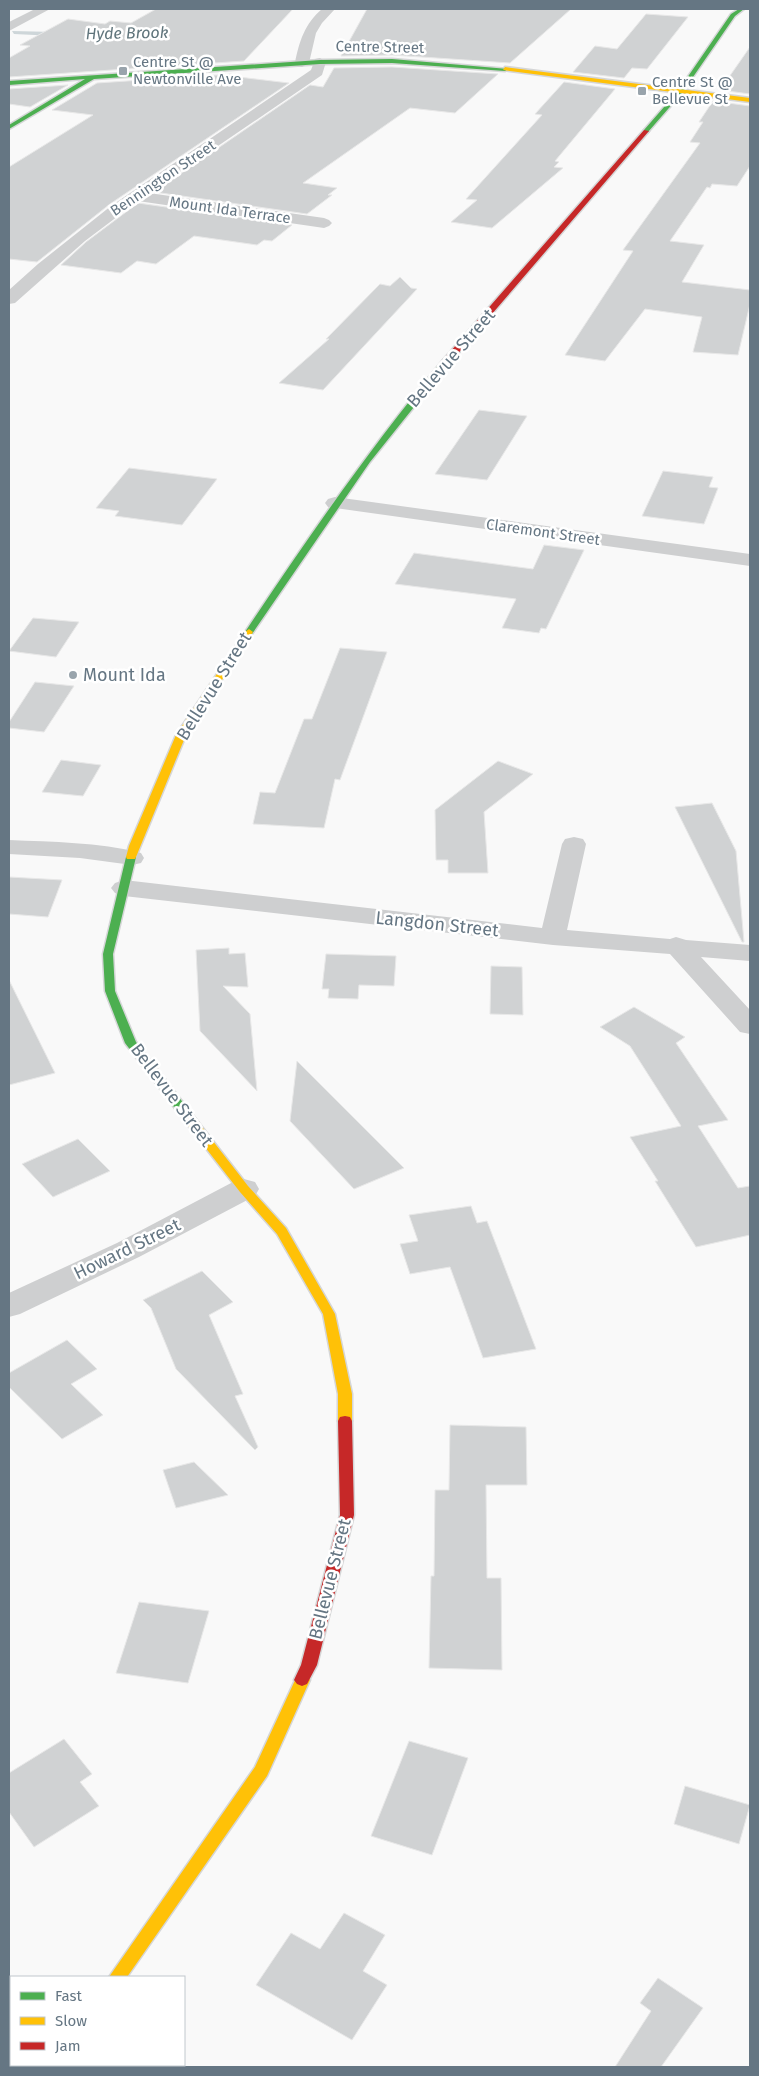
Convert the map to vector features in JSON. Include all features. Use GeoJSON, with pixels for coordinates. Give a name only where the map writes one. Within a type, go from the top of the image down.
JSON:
{"type":"FeatureCollection","features":[{"type":"Feature","properties":{"kind":"street"},"geometry":{"type":"LineString","coordinates":[[9,27],[44,9]]}},
{"type":"Feature","properties":{"kind":"street"},"geometry":{"type":"LineString","coordinates":[[302,63],[305,42],[310,29],[320,16],[329,9]]}},
{"type":"Feature","properties":{"kind":"street","name":"Bellevue Street"},"geometry":{"type":"LineString","coordinates":[[118,1976],[261,1771],[309,1665],[347,1515],[345,1394],[328,1314],[282,1231],[244,1189],[131,1043],[110,991],[108,954],[134,846],[181,735],[335,503],[413,400],[680,92],[733,15],[742,9]]}},
{"type":"Feature","properties":{"kind":"street","name":"Centre Street"},"geometry":{"type":"LineString","coordinates":[[9,83],[302,63],[392,61],[474,66],[750,100]]}},
{"type":"Feature","properties":{"kind":"street","name":"Bennington Street"},"geometry":{"type":"LineString","coordinates":[[9,300],[45,264],[92,227],[317,72],[320,62]]}},
{"type":"Feature","properties":{"kind":"street"},"geometry":{"type":"LineString","coordinates":[[9,127],[93,77]]}},
{"type":"Feature","properties":{"kind":"street","name":"Mount Ida Terrace"},"geometry":{"type":"LineString","coordinates":[[136,196],[324,223]]}},
{"type":"Feature","properties":{"kind":"street","name":"Claremont Street"},"geometry":{"type":"LineString","coordinates":[[335,503],[750,560]]}},
{"type":"Feature","properties":{"kind":"street"},"geometry":{"type":"LineString","coordinates":[[553,937],[574,844]]}},
{"type":"Feature","properties":{"kind":"street"},"geometry":{"type":"LineString","coordinates":[[9,847],[80,851],[132,858]]}},
{"type":"Feature","properties":{"kind":"street","name":"Langdon Street"},"geometry":{"type":"LineString","coordinates":[[124,888],[553,937],[750,953]]}},
{"type":"Feature","properties":{"kind":"street"},"geometry":{"type":"LineString","coordinates":[[676,946],[750,1026]]}},
{"type":"Feature","properties":{"kind":"street","name":"Howard Street"},"geometry":{"type":"LineString","coordinates":[[9,1306],[128,1250],[244,1189]]}},
{"type":"Feature","properties":{"kind":"building"},"geometry":{"type":"Polygon","coordinates":[[[156,9],[293,9],[244,61],[9,77],[9,58],[30,46],[20,45],[68,19],[105,24],[110,21],[131,23],[156,9]]]}},
{"type":"Feature","properties":{"kind":"building"},"geometry":{"type":"Polygon","coordinates":[[[367,9],[571,9],[510,63],[392,55],[341,56],[367,9]]]}},
{"type":"Feature","properties":{"kind":"building"},"geometry":{"type":"Polygon","coordinates":[[[646,14],[688,17],[647,69],[632,68],[624,78],[573,72],[595,46],[617,49],[646,14]]]}},
{"type":"Feature","properties":{"kind":"building"},"geometry":{"type":"Polygon","coordinates":[[[750,47],[750,94],[720,90],[750,47]]]}},
{"type":"Feature","properties":{"kind":"building"},"geometry":{"type":"Polygon","coordinates":[[[392,67],[498,74],[455,113],[410,108],[303,183],[337,188],[328,195],[332,195],[307,214],[154,192],[310,85],[323,87],[334,68],[392,67]]]}},
{"type":"Feature","properties":{"kind":"building"},"geometry":{"type":"Polygon","coordinates":[[[232,74],[230,76],[289,83],[110,204],[37,262],[9,259],[9,167],[93,115],[52,110],[97,83],[232,74]]]}},
{"type":"Feature","properties":{"kind":"building"},"geometry":{"type":"Polygon","coordinates":[[[564,82],[615,89],[555,161],[559,162],[554,167],[563,168],[492,228],[451,222],[477,200],[466,199],[542,115],[535,114],[564,82]]]}},
{"type":"Feature","properties":{"kind":"building"},"geometry":{"type":"Polygon","coordinates":[[[68,85],[30,107],[9,104],[9,89],[68,85]]]}},
{"type":"Feature","properties":{"kind":"building"},"geometry":{"type":"Polygon","coordinates":[[[713,101],[750,106],[750,166],[737,186],[712,184],[710,188],[707,187],[670,241],[704,245],[682,282],[750,290],[750,304],[738,355],[693,352],[702,317],[645,309],[605,361],[565,355],[633,251],[623,250],[700,143],[690,142],[703,122],[699,122],[713,101]]]}},
{"type":"Feature","properties":{"kind":"building"},"geometry":{"type":"Polygon","coordinates":[[[138,203],[292,225],[272,241],[264,240],[257,245],[194,236],[156,264],[137,261],[121,273],[61,265],[86,242],[138,203]]]}},
{"type":"Feature","properties":{"kind":"building"},"geometry":{"type":"Polygon","coordinates":[[[400,277],[411,288],[417,289],[323,390],[279,383],[329,339],[326,339],[380,284],[390,286],[400,277]]]}},
{"type":"Feature","properties":{"kind":"building"},"geometry":{"type":"Polygon","coordinates":[[[479,410],[527,416],[487,480],[435,474],[479,410]]]}},
{"type":"Feature","properties":{"kind":"building"},"geometry":{"type":"Polygon","coordinates":[[[129,468],[217,479],[182,525],[115,516],[119,511],[96,508],[129,468]]]}},
{"type":"Feature","properties":{"kind":"building"},"geometry":{"type":"Polygon","coordinates":[[[663,471],[713,477],[709,487],[718,488],[704,524],[642,516],[663,471]]]}},
{"type":"Feature","properties":{"kind":"building"},"geometry":{"type":"Polygon","coordinates":[[[544,545],[584,550],[546,629],[541,628],[539,633],[502,628],[516,599],[395,584],[414,553],[533,569],[544,545]]]}},
{"type":"Feature","properties":{"kind":"building"},"geometry":{"type":"Polygon","coordinates":[[[33,618],[79,622],[56,657],[9,651],[33,618]]]}},
{"type":"Feature","properties":{"kind":"building"},"geometry":{"type":"Polygon","coordinates":[[[340,648],[387,652],[340,780],[335,779],[324,828],[253,824],[260,792],[275,793],[304,719],[312,719],[340,648]]]}},
{"type":"Feature","properties":{"kind":"building"},"geometry":{"type":"Polygon","coordinates":[[[35,682],[74,686],[44,732],[9,728],[9,722],[35,682]]]}},
{"type":"Feature","properties":{"kind":"building"},"geometry":{"type":"Polygon","coordinates":[[[61,760],[101,765],[83,796],[42,792],[61,760]]]}},
{"type":"Feature","properties":{"kind":"building"},"geometry":{"type":"Polygon","coordinates":[[[498,761],[533,774],[484,812],[488,873],[448,873],[448,860],[436,860],[435,810],[498,761]]]}},
{"type":"Feature","properties":{"kind":"building"},"geometry":{"type":"Polygon","coordinates":[[[712,803],[736,851],[744,942],[742,942],[675,807],[712,803]]]}},
{"type":"Feature","properties":{"kind":"building"},"geometry":{"type":"Polygon","coordinates":[[[9,877],[62,880],[48,917],[9,914],[9,877]]]}},
{"type":"Feature","properties":{"kind":"building"},"geometry":{"type":"Polygon","coordinates":[[[229,948],[229,954],[245,953],[248,987],[223,986],[250,1014],[257,1091],[200,1031],[196,950],[229,948]]]}},
{"type":"Feature","properties":{"kind":"building"},"geometry":{"type":"Polygon","coordinates":[[[326,954],[396,956],[394,986],[359,985],[358,999],[328,998],[329,989],[322,989],[326,954]]]}},
{"type":"Feature","properties":{"kind":"building"},"geometry":{"type":"Polygon","coordinates":[[[491,966],[522,967],[523,1015],[490,1014],[491,966]]]}},
{"type":"Feature","properties":{"kind":"building"},"geometry":{"type":"Polygon","coordinates":[[[9,980],[55,1073],[9,1085],[9,980]]]}},
{"type":"Feature","properties":{"kind":"building"},"geometry":{"type":"Polygon","coordinates":[[[634,1007],[685,1037],[676,1043],[728,1120],[698,1126],[738,1188],[750,1186],[750,1235],[696,1247],[630,1137],[681,1126],[630,1046],[600,1027],[634,1007]]]}},
{"type":"Feature","properties":{"kind":"building"},"geometry":{"type":"Polygon","coordinates":[[[297,1061],[404,1168],[354,1189],[290,1121],[297,1061]]]}},
{"type":"Feature","properties":{"kind":"building"},"geometry":{"type":"Polygon","coordinates":[[[78,1139],[110,1171],[53,1197],[22,1164],[78,1139]]]}},
{"type":"Feature","properties":{"kind":"building"},"geometry":{"type":"Polygon","coordinates":[[[471,1206],[477,1223],[487,1221],[536,1349],[483,1358],[450,1267],[410,1274],[400,1244],[418,1241],[409,1215],[471,1206]]]}},
{"type":"Feature","properties":{"kind":"building"},"geometry":{"type":"Polygon","coordinates":[[[202,1271],[233,1302],[209,1315],[243,1394],[235,1396],[258,1447],[255,1450],[176,1369],[151,1308],[143,1300],[202,1271]]]}},
{"type":"Feature","properties":{"kind":"building"},"geometry":{"type":"Polygon","coordinates":[[[67,1340],[97,1369],[71,1384],[103,1415],[62,1439],[9,1387],[9,1373],[67,1340]]]}},
{"type":"Feature","properties":{"kind":"building"},"geometry":{"type":"Polygon","coordinates":[[[450,1425],[526,1427],[527,1485],[486,1485],[487,1578],[501,1578],[502,1670],[429,1668],[431,1576],[434,1576],[435,1490],[449,1490],[450,1425]]]}},
{"type":"Feature","properties":{"kind":"building"},"geometry":{"type":"Polygon","coordinates":[[[194,1462],[228,1495],[176,1508],[163,1470],[194,1462]]]}},
{"type":"Feature","properties":{"kind":"building"},"geometry":{"type":"Polygon","coordinates":[[[139,1602],[209,1611],[188,1683],[116,1673],[139,1602]]]}},
{"type":"Feature","properties":{"kind":"building"},"geometry":{"type":"Polygon","coordinates":[[[64,1739],[92,1774],[80,1782],[99,1806],[34,1847],[9,1812],[9,1773],[64,1739]]]}},
{"type":"Feature","properties":{"kind":"building"},"geometry":{"type":"Polygon","coordinates":[[[409,1741],[468,1758],[432,1855],[371,1836],[409,1741]]]}},
{"type":"Feature","properties":{"kind":"building"},"geometry":{"type":"Polygon","coordinates":[[[685,1786],[750,1805],[739,1844],[674,1824],[685,1786]]]}},
{"type":"Feature","properties":{"kind":"building"},"geometry":{"type":"Polygon","coordinates":[[[344,1913],[385,1935],[363,1971],[387,1985],[352,2040],[256,1985],[291,1933],[320,1949],[344,1913]]]}},
{"type":"Feature","properties":{"kind":"building"},"geometry":{"type":"Polygon","coordinates":[[[658,1978],[703,2008],[661,2067],[615,2067],[651,2011],[640,2003],[658,1978]]]}},
{"type":"Feature","properties":{"kind":"waterway","name":"Hyde Brook"},"geometry":{"type":"LineString","coordinates":[[14,32],[55,34]]}},
{"type":"Feature","properties":{"kind":"traffic: fast"},"geometry":{"type":"LineString","coordinates":[[646,131],[680,92],[733,15],[742,9]]}},
{"type":"Feature","properties":{"kind":"traffic: fast"},"geometry":{"type":"LineString","coordinates":[[9,83],[320,62],[392,61],[505,69]]}},
{"type":"Feature","properties":{"kind":"traffic: fast"},"geometry":{"type":"LineString","coordinates":[[9,127],[93,77]]}},
{"type":"Feature","properties":{"kind":"traffic: fast"},"geometry":{"type":"LineString","coordinates":[[249,632],[367,460],[446,362]]}},
{"type":"Feature","properties":{"kind":"traffic: fast"},"geometry":{"type":"LineString","coordinates":[[131,857],[108,954],[110,991],[131,1043],[191,1121]]}},
{"type":"Feature","properties":{"kind":"traffic: slow"},"geometry":{"type":"LineString","coordinates":[[505,69],[750,100]]}},
{"type":"Feature","properties":{"kind":"traffic: slow"},"geometry":{"type":"LineString","coordinates":[[131,857],[181,735],[249,632]]}},
{"type":"Feature","properties":{"kind":"traffic: slow"},"geometry":{"type":"LineString","coordinates":[[191,1121],[244,1189],[282,1231],[329,1314],[345,1394],[345,1421]]}},
{"type":"Feature","properties":{"kind":"traffic: slow"},"geometry":{"type":"LineString","coordinates":[[118,1976],[261,1771],[302,1680]]}},
{"type":"Feature","properties":{"kind":"traffic: jam"},"geometry":{"type":"LineString","coordinates":[[446,362],[646,131]]}},
{"type":"Feature","properties":{"kind":"traffic: jam"},"geometry":{"type":"LineString","coordinates":[[302,1680],[309,1665],[347,1515],[345,1421]]}},
{"type":"Feature","properties":{"kind":"place","name":"Centre St @ Newtonville Ave"},"geometry":{"type":"Point","coordinates":[123,71]}},
{"type":"Feature","properties":{"kind":"place","name":"Centre St @ Bellevue St"},"geometry":{"type":"Point","coordinates":[642,91]}},
{"type":"Feature","properties":{"kind":"place","name":"Mount Ida"},"geometry":{"type":"Point","coordinates":[73,675]}}]}
